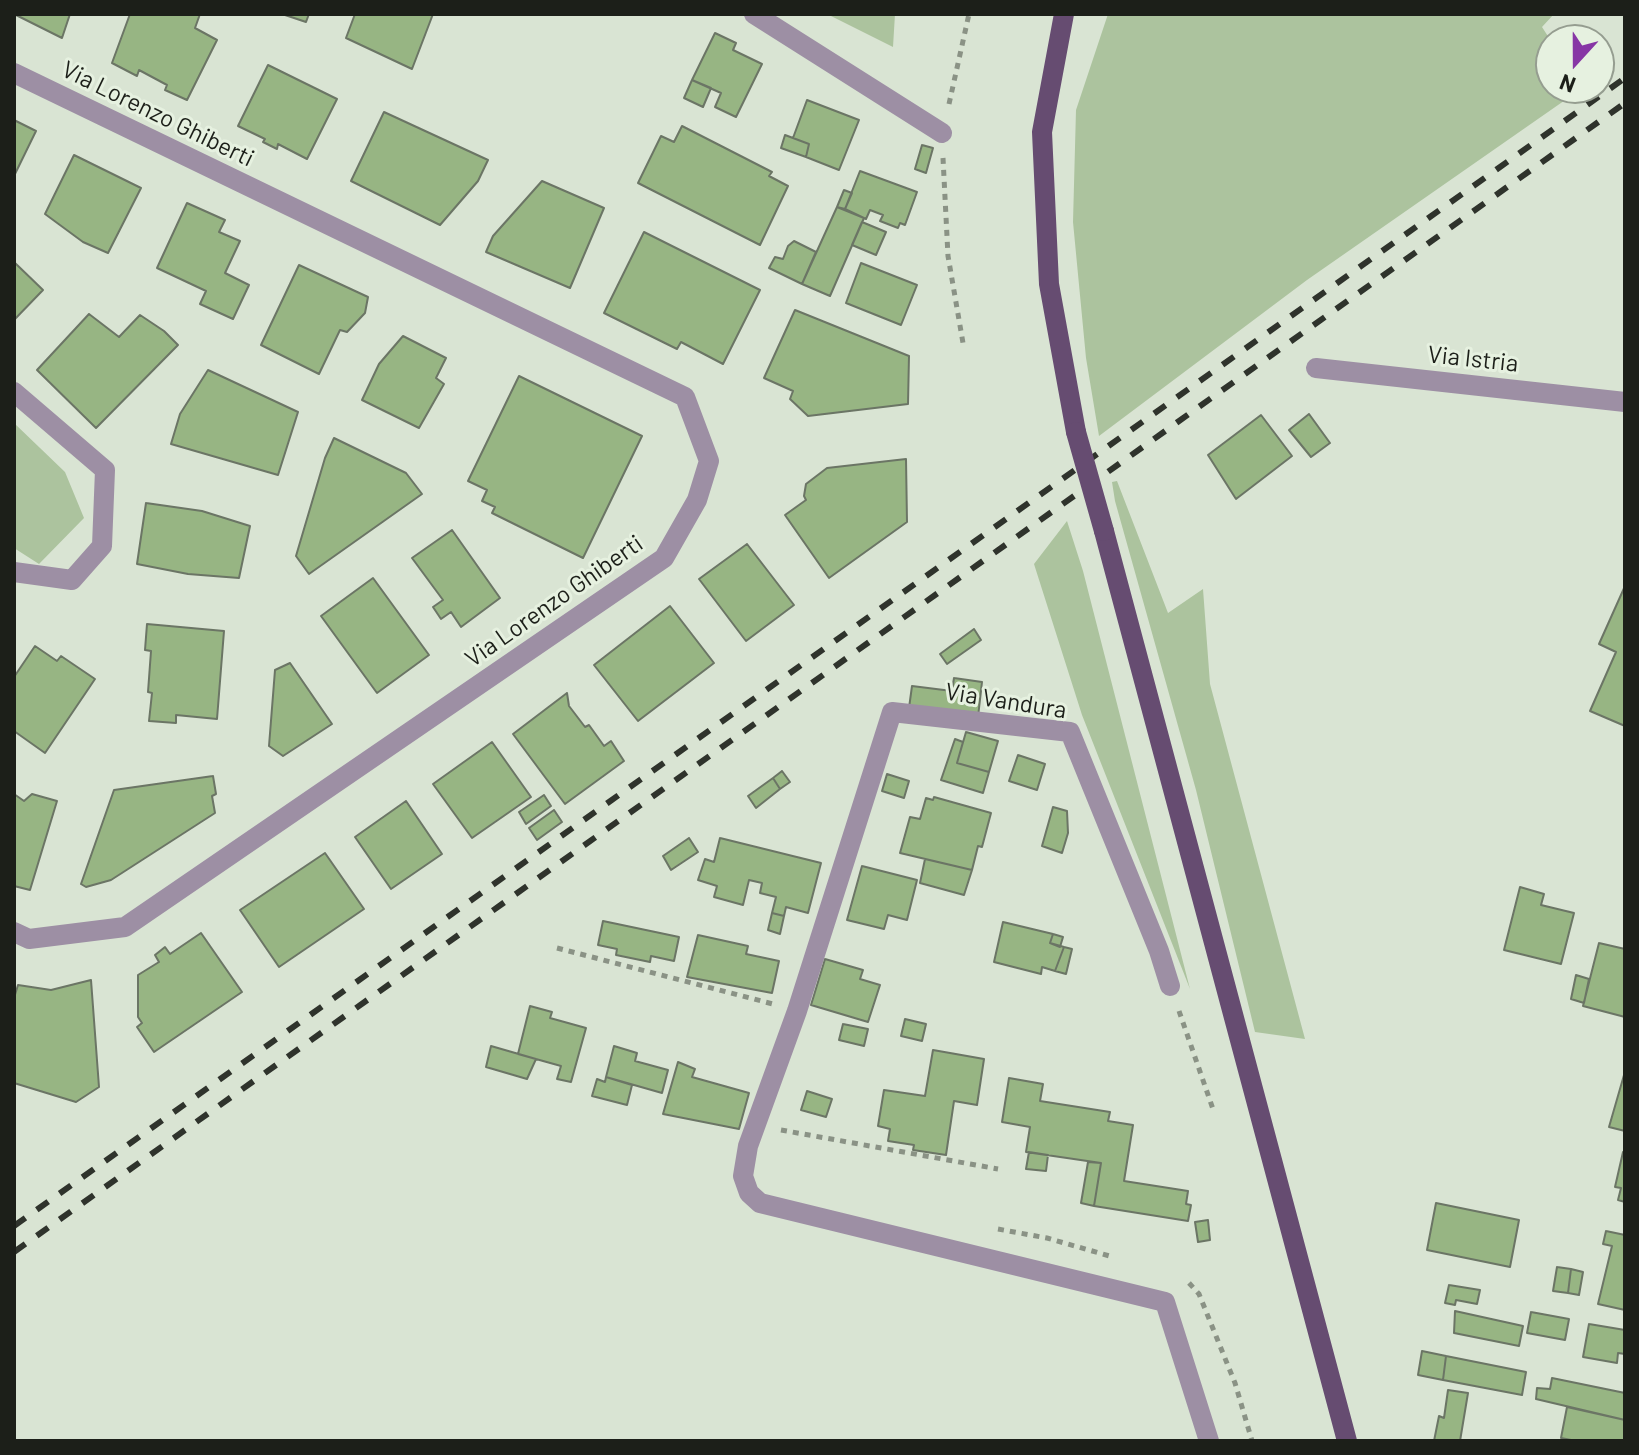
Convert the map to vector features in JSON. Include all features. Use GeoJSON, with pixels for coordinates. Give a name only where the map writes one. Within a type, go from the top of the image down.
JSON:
{"type":"FeatureCollection","features":[{"type":"Feature","properties":{"kind":"main road"},"geometry":{"type":"LineString","coordinates":[[1064,14],[1042,132],[1049,284],[1076,432],[1347,1441]]}},
{"type":"Feature","properties":{"kind":"street"},"geometry":{"type":"LineString","coordinates":[[754,14],[942,133]]}},
{"type":"Feature","properties":{"kind":"street","name":"Via Lorenzo Ghiberti"},"geometry":{"type":"LineString","coordinates":[[14,73],[685,397],[709,461],[697,500],[664,558],[125,927],[29,939],[14,932]]}},
{"type":"Feature","properties":{"kind":"street","name":"Via Istria"},"geometry":{"type":"LineString","coordinates":[[1316,368],[1625,402]]}},
{"type":"Feature","properties":{"kind":"street"},"geometry":{"type":"LineString","coordinates":[[14,392],[105,470],[102,546],[72,580],[14,572]]}},
{"type":"Feature","properties":{"kind":"street","name":"Via Vandura"},"geometry":{"type":"LineString","coordinates":[[1170,986],[1159,951],[1070,732],[892,712],[797,1011],[748,1146],[743,1176],[749,1193],[760,1203],[1165,1302],[1209,1441]]}},
{"type":"Feature","properties":{"kind":"path"},"geometry":{"type":"LineString","coordinates":[[963,343],[948,256],[942,133],[969,14]]}},
{"type":"Feature","properties":{"kind":"path"},"geometry":{"type":"LineString","coordinates":[[557,948],[797,1011]]}},
{"type":"Feature","properties":{"kind":"path"},"geometry":{"type":"LineString","coordinates":[[1170,986],[1214,1112]]}},
{"type":"Feature","properties":{"kind":"path"},"geometry":{"type":"LineString","coordinates":[[757,1125],[998,1169]]}},
{"type":"Feature","properties":{"kind":"green space"},"geometry":{"type":"Polygon","coordinates":[[[827,14],[895,14],[893,47],[827,14]]]}},
{"type":"Feature","properties":{"kind":"green space"},"geometry":{"type":"Polygon","coordinates":[[[1108,14],[1554,14],[1545,24],[1535,24],[1535,104],[1559,104],[1307,280],[1099,436],[1086,358],[1073,222],[1076,110],[1108,14]]]}},
{"type":"Feature","properties":{"kind":"green space"},"geometry":{"type":"Polygon","coordinates":[[[14,423],[65,472],[84,518],[39,564],[14,548],[14,423]]]}},
{"type":"Feature","properties":{"kind":"green space"},"geometry":{"type":"Polygon","coordinates":[[[1117,481],[1168,613],[1203,589],[1210,684],[1305,1039],[1255,1032],[1196,790],[1115,501],[1112,482],[1117,481]]]}},
{"type":"Feature","properties":{"kind":"green space"},"geometry":{"type":"Polygon","coordinates":[[[1067,521],[1083,571],[1190,989],[1082,715],[1034,564],[1067,521]]]}},
{"type":"Feature","properties":{"kind":"building"},"geometry":{"type":"Polygon","coordinates":[[[14,14],[70,14],[62,38],[14,14]]]}},
{"type":"Feature","properties":{"kind":"building"},"geometry":{"type":"Polygon","coordinates":[[[130,14],[200,14],[195,28],[217,40],[187,100],[165,90],[167,85],[139,70],[137,76],[112,63],[130,14]]]}},
{"type":"Feature","properties":{"kind":"building"},"geometry":{"type":"Polygon","coordinates":[[[282,14],[309,14],[306,22],[282,14]]]}},
{"type":"Feature","properties":{"kind":"building"},"geometry":{"type":"Polygon","coordinates":[[[355,14],[433,14],[412,69],[346,38],[355,14]]]}},
{"type":"Feature","properties":{"kind":"building"},"geometry":{"type":"Polygon","coordinates":[[[715,33],[736,43],[733,50],[762,64],[736,117],[715,107],[721,93],[692,80],[715,33]]]}},
{"type":"Feature","properties":{"kind":"building"},"geometry":{"type":"Polygon","coordinates":[[[268,65],[337,99],[307,159],[278,144],[277,149],[263,142],[265,139],[238,126],[268,65]]]}},
{"type":"Feature","properties":{"kind":"building"},"geometry":{"type":"Polygon","coordinates":[[[692,80],[711,88],[703,107],[684,98],[692,80]]]}},
{"type":"Feature","properties":{"kind":"building"},"geometry":{"type":"Polygon","coordinates":[[[807,100],[859,120],[839,170],[806,157],[809,144],[793,138],[807,100]]]}},
{"type":"Feature","properties":{"kind":"building"},"geometry":{"type":"Polygon","coordinates":[[[384,112],[488,160],[478,181],[440,225],[351,181],[384,112]]]}},
{"type":"Feature","properties":{"kind":"building"},"geometry":{"type":"Polygon","coordinates":[[[14,120],[36,131],[14,176],[14,120]]]}},
{"type":"Feature","properties":{"kind":"building"},"geometry":{"type":"Polygon","coordinates":[[[682,126],[772,172],[769,176],[788,186],[760,245],[638,183],[661,136],[674,142],[682,126]]]}},
{"type":"Feature","properties":{"kind":"building"},"geometry":{"type":"Polygon","coordinates":[[[785,135],[809,144],[806,157],[781,148],[785,135]]]}},
{"type":"Feature","properties":{"kind":"building"},"geometry":{"type":"Polygon","coordinates":[[[922,145],[933,148],[926,173],[915,169],[922,145]]]}},
{"type":"Feature","properties":{"kind":"building"},"geometry":{"type":"Polygon","coordinates":[[[74,155],[141,188],[108,253],[83,242],[45,214],[74,155]]]}},
{"type":"Feature","properties":{"kind":"building"},"geometry":{"type":"Polygon","coordinates":[[[860,171],[917,192],[905,225],[900,223],[898,228],[880,221],[883,215],[870,210],[866,219],[845,209],[860,171]]]}},
{"type":"Feature","properties":{"kind":"building"},"geometry":{"type":"Polygon","coordinates":[[[542,181],[604,208],[570,288],[486,252],[493,236],[542,181]]]}},
{"type":"Feature","properties":{"kind":"building"},"geometry":{"type":"Polygon","coordinates":[[[844,190],[852,193],[845,209],[837,207],[844,190]]]}},
{"type":"Feature","properties":{"kind":"building"},"geometry":{"type":"Polygon","coordinates":[[[187,203],[225,220],[219,232],[240,241],[225,273],[249,285],[233,319],[200,304],[206,291],[157,268],[187,203]]]}},
{"type":"Feature","properties":{"kind":"building"},"geometry":{"type":"Polygon","coordinates":[[[837,207],[864,218],[830,296],[802,284],[837,207]]]}},
{"type":"Feature","properties":{"kind":"building"},"geometry":{"type":"Polygon","coordinates":[[[862,222],[886,232],[876,255],[852,245],[862,222]]]}},
{"type":"Feature","properties":{"kind":"building"},"geometry":{"type":"Polygon","coordinates":[[[644,232],[760,290],[723,364],[681,342],[677,349],[604,313],[644,232]]]}},
{"type":"Feature","properties":{"kind":"building"},"geometry":{"type":"Polygon","coordinates":[[[794,241],[816,252],[802,284],[769,268],[775,257],[783,259],[788,246],[794,241]]]}},
{"type":"Feature","properties":{"kind":"building"},"geometry":{"type":"Polygon","coordinates":[[[14,262],[43,290],[14,320],[14,262]]]}},
{"type":"Feature","properties":{"kind":"building"},"geometry":{"type":"Polygon","coordinates":[[[861,263],[917,285],[901,325],[846,303],[861,263]]]}},
{"type":"Feature","properties":{"kind":"building"},"geometry":{"type":"Polygon","coordinates":[[[299,265],[368,297],[365,313],[347,332],[340,330],[319,374],[261,345],[299,265]]]}},
{"type":"Feature","properties":{"kind":"building"},"geometry":{"type":"Polygon","coordinates":[[[795,310],[909,356],[908,404],[808,416],[790,399],[793,391],[764,378],[795,310]]]}},
{"type":"Feature","properties":{"kind":"building"},"geometry":{"type":"Polygon","coordinates":[[[89,314],[119,337],[140,315],[178,345],[96,428],[37,370],[89,314]]]}},
{"type":"Feature","properties":{"kind":"building"},"geometry":{"type":"Polygon","coordinates":[[[403,336],[446,358],[436,378],[444,384],[419,428],[362,400],[379,364],[403,336]]]}},
{"type":"Feature","properties":{"kind":"building"},"geometry":{"type":"Polygon","coordinates":[[[208,370],[298,412],[278,475],[171,444],[180,414],[208,370]]]}},
{"type":"Feature","properties":{"kind":"building"},"geometry":{"type":"Polygon","coordinates":[[[519,376],[642,436],[583,558],[492,513],[495,507],[482,501],[487,490],[468,481],[519,376]]]}},
{"type":"Feature","properties":{"kind":"building"},"geometry":{"type":"Polygon","coordinates":[[[1309,414],[1330,443],[1311,457],[1289,430],[1309,414]]]}},
{"type":"Feature","properties":{"kind":"building"},"geometry":{"type":"Polygon","coordinates":[[[1261,415],[1292,456],[1236,499],[1208,455],[1261,415]]]}},
{"type":"Feature","properties":{"kind":"building"},"geometry":{"type":"Polygon","coordinates":[[[334,438],[406,473],[422,494],[309,574],[296,556],[325,458],[334,438]]]}},
{"type":"Feature","properties":{"kind":"building"},"geometry":{"type":"Polygon","coordinates":[[[906,459],[907,522],[829,578],[785,515],[806,500],[806,484],[827,468],[906,459]]]}},
{"type":"Feature","properties":{"kind":"building"},"geometry":{"type":"Polygon","coordinates":[[[146,503],[202,511],[250,526],[239,578],[188,574],[137,564],[146,503]]]}},
{"type":"Feature","properties":{"kind":"building"},"geometry":{"type":"Polygon","coordinates":[[[452,530],[500,598],[461,627],[451,612],[441,619],[433,607],[443,600],[412,558],[452,530]]]}},
{"type":"Feature","properties":{"kind":"building"},"geometry":{"type":"Polygon","coordinates":[[[747,544],[794,605],[746,641],[699,579],[747,544]]]}},
{"type":"Feature","properties":{"kind":"building"},"geometry":{"type":"Polygon","coordinates":[[[373,578],[429,655],[377,693],[321,616],[373,578]]]}},
{"type":"Feature","properties":{"kind":"building"},"geometry":{"type":"Polygon","coordinates":[[[1625,586],[1625,726],[1590,711],[1616,652],[1599,644],[1625,586]]]}},
{"type":"Feature","properties":{"kind":"building"},"geometry":{"type":"Polygon","coordinates":[[[670,606],[714,663],[638,721],[594,665],[670,606]]]}},
{"type":"Feature","properties":{"kind":"building"},"geometry":{"type":"Polygon","coordinates":[[[147,624],[224,631],[217,719],[176,715],[176,723],[149,721],[152,693],[148,692],[151,651],[145,650],[147,624]]]}},
{"type":"Feature","properties":{"kind":"building"},"geometry":{"type":"Polygon","coordinates":[[[974,629],[981,640],[947,664],[940,654],[974,629]]]}},
{"type":"Feature","properties":{"kind":"building"},"geometry":{"type":"Polygon","coordinates":[[[35,646],[57,661],[61,656],[95,679],[45,753],[14,731],[14,677],[35,646]]]}},
{"type":"Feature","properties":{"kind":"building"},"geometry":{"type":"Polygon","coordinates":[[[290,663],[332,724],[283,756],[269,746],[275,670],[290,663]]]}},
{"type":"Feature","properties":{"kind":"building"},"geometry":{"type":"Polygon","coordinates":[[[954,678],[982,682],[978,717],[909,708],[912,686],[952,691],[954,678]]]}},
{"type":"Feature","properties":{"kind":"building"},"geometry":{"type":"Polygon","coordinates":[[[567,693],[569,706],[585,727],[589,725],[604,746],[611,741],[624,761],[565,804],[513,734],[567,693]]]}},
{"type":"Feature","properties":{"kind":"building"},"geometry":{"type":"Polygon","coordinates":[[[966,732],[998,741],[989,772],[957,763],[966,732]]]}},
{"type":"Feature","properties":{"kind":"building"},"geometry":{"type":"Polygon","coordinates":[[[955,739],[963,742],[957,763],[989,772],[983,793],[941,780],[955,739]]]}},
{"type":"Feature","properties":{"kind":"building"},"geometry":{"type":"Polygon","coordinates":[[[492,742],[531,797],[472,838],[433,784],[492,742]]]}},
{"type":"Feature","properties":{"kind":"building"},"geometry":{"type":"Polygon","coordinates":[[[1018,755],[1045,764],[1037,790],[1009,781],[1018,755]]]}},
{"type":"Feature","properties":{"kind":"building"},"geometry":{"type":"Polygon","coordinates":[[[782,771],[790,782],[780,789],[773,778],[782,771]]]}},
{"type":"Feature","properties":{"kind":"building"},"geometry":{"type":"Polygon","coordinates":[[[887,774],[909,781],[904,798],[882,791],[887,774]]]}},
{"type":"Feature","properties":{"kind":"building"},"geometry":{"type":"Polygon","coordinates":[[[213,776],[215,813],[111,880],[86,887],[81,884],[114,790],[213,776]]]}},
{"type":"Feature","properties":{"kind":"building"},"geometry":{"type":"Polygon","coordinates":[[[773,778],[780,789],[756,808],[748,796],[773,778]]]}},
{"type":"Feature","properties":{"kind":"building"},"geometry":{"type":"Polygon","coordinates":[[[14,794],[24,801],[32,794],[57,801],[30,890],[14,886],[14,794]]]}},
{"type":"Feature","properties":{"kind":"building"},"geometry":{"type":"Polygon","coordinates":[[[544,795],[551,806],[526,824],[519,812],[544,795]]]}},
{"type":"Feature","properties":{"kind":"building"},"geometry":{"type":"Polygon","coordinates":[[[934,797],[991,813],[972,870],[900,853],[910,817],[920,819],[926,798],[933,800],[934,797]]]}},
{"type":"Feature","properties":{"kind":"building"},"geometry":{"type":"Polygon","coordinates":[[[406,801],[442,854],[391,889],[355,837],[406,801]]]}},
{"type":"Feature","properties":{"kind":"building"},"geometry":{"type":"Polygon","coordinates":[[[1053,807],[1067,811],[1068,833],[1062,853],[1042,846],[1053,807]]]}},
{"type":"Feature","properties":{"kind":"building"},"geometry":{"type":"Polygon","coordinates":[[[554,810],[562,822],[537,840],[529,828],[554,810]]]}},
{"type":"Feature","properties":{"kind":"building"},"geometry":{"type":"Polygon","coordinates":[[[689,838],[698,852],[671,870],[663,856],[689,838]]]}},
{"type":"Feature","properties":{"kind":"building"},"geometry":{"type":"Polygon","coordinates":[[[720,838],[821,863],[808,913],[786,907],[784,916],[772,913],[776,897],[760,893],[762,883],[749,880],[743,905],[714,897],[717,886],[698,880],[705,859],[714,862],[720,838]]]}},
{"type":"Feature","properties":{"kind":"building"},"geometry":{"type":"Polygon","coordinates":[[[325,853],[364,909],[279,967],[240,910],[325,853]]]}},
{"type":"Feature","properties":{"kind":"building"},"geometry":{"type":"Polygon","coordinates":[[[925,859],[972,870],[964,895],[920,883],[925,859]]]}},
{"type":"Feature","properties":{"kind":"building"},"geometry":{"type":"Polygon","coordinates":[[[862,866],[917,880],[907,920],[888,915],[884,929],[847,920],[862,866]]]}},
{"type":"Feature","properties":{"kind":"building"},"geometry":{"type":"Polygon","coordinates":[[[1520,887],[1544,894],[1541,905],[1574,913],[1561,964],[1504,950],[1520,887]]]}},
{"type":"Feature","properties":{"kind":"building"},"geometry":{"type":"Polygon","coordinates":[[[772,913],[784,916],[780,934],[768,930],[772,913]]]}},
{"type":"Feature","properties":{"kind":"building"},"geometry":{"type":"Polygon","coordinates":[[[603,921],[679,937],[674,961],[651,956],[650,962],[616,955],[617,949],[598,945],[603,921]]]}},
{"type":"Feature","properties":{"kind":"building"},"geometry":{"type":"Polygon","coordinates":[[[1003,922],[1053,934],[1050,943],[1064,947],[1055,971],[1042,967],[1041,974],[994,962],[1003,922]]]}},
{"type":"Feature","properties":{"kind":"building"},"geometry":{"type":"Polygon","coordinates":[[[201,933],[242,992],[154,1052],[137,1027],[142,1023],[138,1017],[138,975],[159,962],[155,955],[165,947],[170,954],[201,933]]]}},
{"type":"Feature","properties":{"kind":"building"},"geometry":{"type":"Polygon","coordinates":[[[1053,934],[1063,937],[1060,947],[1050,943],[1053,934]]]}},
{"type":"Feature","properties":{"kind":"building"},"geometry":{"type":"Polygon","coordinates":[[[698,935],[748,946],[746,954],[779,961],[772,993],[687,977],[698,935]]]}},
{"type":"Feature","properties":{"kind":"building"},"geometry":{"type":"Polygon","coordinates":[[[1599,943],[1625,949],[1625,1017],[1583,1006],[1599,943]]]}},
{"type":"Feature","properties":{"kind":"building"},"geometry":{"type":"Polygon","coordinates":[[[1064,947],[1072,949],[1066,974],[1055,971],[1064,947]]]}},
{"type":"Feature","properties":{"kind":"building"},"geometry":{"type":"Polygon","coordinates":[[[825,959],[863,970],[860,979],[880,985],[868,1022],[811,1005],[825,959]]]}},
{"type":"Feature","properties":{"kind":"building"},"geometry":{"type":"Polygon","coordinates":[[[1576,975],[1589,979],[1584,1003],[1571,999],[1576,975]]]}},
{"type":"Feature","properties":{"kind":"building"},"geometry":{"type":"Polygon","coordinates":[[[91,980],[99,1087],[76,1102],[14,1083],[14,998],[18,985],[51,990],[91,980]]]}},
{"type":"Feature","properties":{"kind":"building"},"geometry":{"type":"Polygon","coordinates":[[[530,1006],[552,1012],[550,1018],[586,1028],[571,1082],[557,1079],[561,1066],[518,1054],[530,1006]]]}},
{"type":"Feature","properties":{"kind":"building"},"geometry":{"type":"Polygon","coordinates":[[[905,1019],[926,1024],[922,1041],[901,1036],[905,1019]]]}},
{"type":"Feature","properties":{"kind":"building"},"geometry":{"type":"Polygon","coordinates":[[[843,1024],[868,1029],[864,1046],[839,1040],[843,1024]]]}},
{"type":"Feature","properties":{"kind":"building"},"geometry":{"type":"Polygon","coordinates":[[[491,1046],[536,1059],[527,1079],[486,1067],[491,1046]]]}},
{"type":"Feature","properties":{"kind":"building"},"geometry":{"type":"Polygon","coordinates":[[[614,1046],[637,1053],[635,1061],[668,1070],[662,1093],[606,1077],[614,1046]]]}},
{"type":"Feature","properties":{"kind":"building"},"geometry":{"type":"Polygon","coordinates":[[[933,1050],[984,1059],[977,1105],[954,1101],[946,1155],[913,1150],[914,1145],[888,1141],[890,1129],[878,1126],[884,1090],[925,1096],[933,1050]]]}},
{"type":"Feature","properties":{"kind":"building"},"geometry":{"type":"Polygon","coordinates":[[[678,1062],[695,1069],[692,1077],[749,1093],[739,1129],[663,1114],[678,1062]]]}},
{"type":"Feature","properties":{"kind":"building"},"geometry":{"type":"Polygon","coordinates":[[[1625,1076],[1625,1131],[1609,1127],[1625,1076]]]}},
{"type":"Feature","properties":{"kind":"building"},"geometry":{"type":"Polygon","coordinates":[[[606,1077],[632,1085],[627,1105],[592,1096],[597,1079],[605,1082],[606,1077]]]}},
{"type":"Feature","properties":{"kind":"building"},"geometry":{"type":"Polygon","coordinates":[[[1009,1078],[1043,1084],[1040,1101],[1110,1112],[1108,1121],[1133,1125],[1124,1181],[1188,1191],[1186,1204],[1191,1205],[1188,1221],[1094,1206],[1101,1163],[1026,1152],[1030,1127],[1002,1122],[1009,1078]]]}},
{"type":"Feature","properties":{"kind":"building"},"geometry":{"type":"Polygon","coordinates":[[[807,1091],[832,1099],[826,1117],[801,1110],[807,1091]]]}},
{"type":"Feature","properties":{"kind":"building"},"geometry":{"type":"Polygon","coordinates":[[[1029,1152],[1048,1155],[1046,1171],[1026,1169],[1029,1152]]]}},
{"type":"Feature","properties":{"kind":"building"},"geometry":{"type":"Polygon","coordinates":[[[1623,1152],[1625,1202],[1618,1200],[1621,1188],[1615,1187],[1623,1152]]]}},
{"type":"Feature","properties":{"kind":"building"},"geometry":{"type":"Polygon","coordinates":[[[1088,1162],[1101,1163],[1094,1206],[1081,1203],[1088,1162]]]}},
{"type":"Feature","properties":{"kind":"building"},"geometry":{"type":"Polygon","coordinates":[[[1436,1203],[1519,1220],[1510,1267],[1427,1250],[1436,1203]]]}},
{"type":"Feature","properties":{"kind":"building"},"geometry":{"type":"Polygon","coordinates":[[[1208,1220],[1210,1240],[1198,1242],[1195,1222],[1208,1220]]]}},
{"type":"Feature","properties":{"kind":"building"},"geometry":{"type":"Polygon","coordinates":[[[1606,1231],[1625,1235],[1625,1310],[1598,1304],[1612,1246],[1603,1244],[1606,1231]]]}},
{"type":"Feature","properties":{"kind":"building"},"geometry":{"type":"Polygon","coordinates":[[[1557,1267],[1571,1269],[1568,1293],[1553,1291],[1557,1267]]]}},
{"type":"Feature","properties":{"kind":"building"},"geometry":{"type":"Polygon","coordinates":[[[1571,1269],[1583,1272],[1579,1295],[1568,1293],[1571,1269]]]}},
{"type":"Feature","properties":{"kind":"building"},"geometry":{"type":"Polygon","coordinates":[[[1449,1285],[1480,1290],[1477,1304],[1456,1300],[1455,1305],[1445,1303],[1449,1285]]]}},
{"type":"Feature","properties":{"kind":"building"},"geometry":{"type":"Polygon","coordinates":[[[1455,1311],[1523,1326],[1519,1346],[1454,1333],[1455,1311]]]}},
{"type":"Feature","properties":{"kind":"building"},"geometry":{"type":"Polygon","coordinates":[[[1531,1312],[1569,1319],[1565,1340],[1527,1333],[1531,1312]]]}},
{"type":"Feature","properties":{"kind":"building"},"geometry":{"type":"Polygon","coordinates":[[[1589,1324],[1625,1330],[1625,1354],[1618,1353],[1617,1363],[1583,1357],[1589,1324]]]}},
{"type":"Feature","properties":{"kind":"building"},"geometry":{"type":"Polygon","coordinates":[[[1422,1351],[1446,1356],[1443,1380],[1418,1375],[1422,1351]]]}},
{"type":"Feature","properties":{"kind":"building"},"geometry":{"type":"Polygon","coordinates":[[[1446,1356],[1526,1372],[1522,1395],[1443,1380],[1446,1356]]]}},
{"type":"Feature","properties":{"kind":"building"},"geometry":{"type":"Polygon","coordinates":[[[1552,1378],[1625,1393],[1625,1420],[1536,1399],[1537,1388],[1550,1389],[1552,1378]]]}},
{"type":"Feature","properties":{"kind":"building"},"geometry":{"type":"Polygon","coordinates":[[[1448,1390],[1468,1393],[1460,1441],[1434,1441],[1439,1416],[1444,1418],[1448,1390]]]}},
{"type":"Feature","properties":{"kind":"building"},"geometry":{"type":"Polygon","coordinates":[[[1567,1407],[1625,1420],[1625,1441],[1561,1438],[1567,1407]]]}},
{"type":"Feature","properties":{"kind":"railway"},"geometry":{"type":"LineString","coordinates":[[14,1226],[1625,78]]}},
{"type":"Feature","properties":{"kind":"railway"},"geometry":{"type":"LineString","coordinates":[[14,1252],[1625,103]]}}]}
